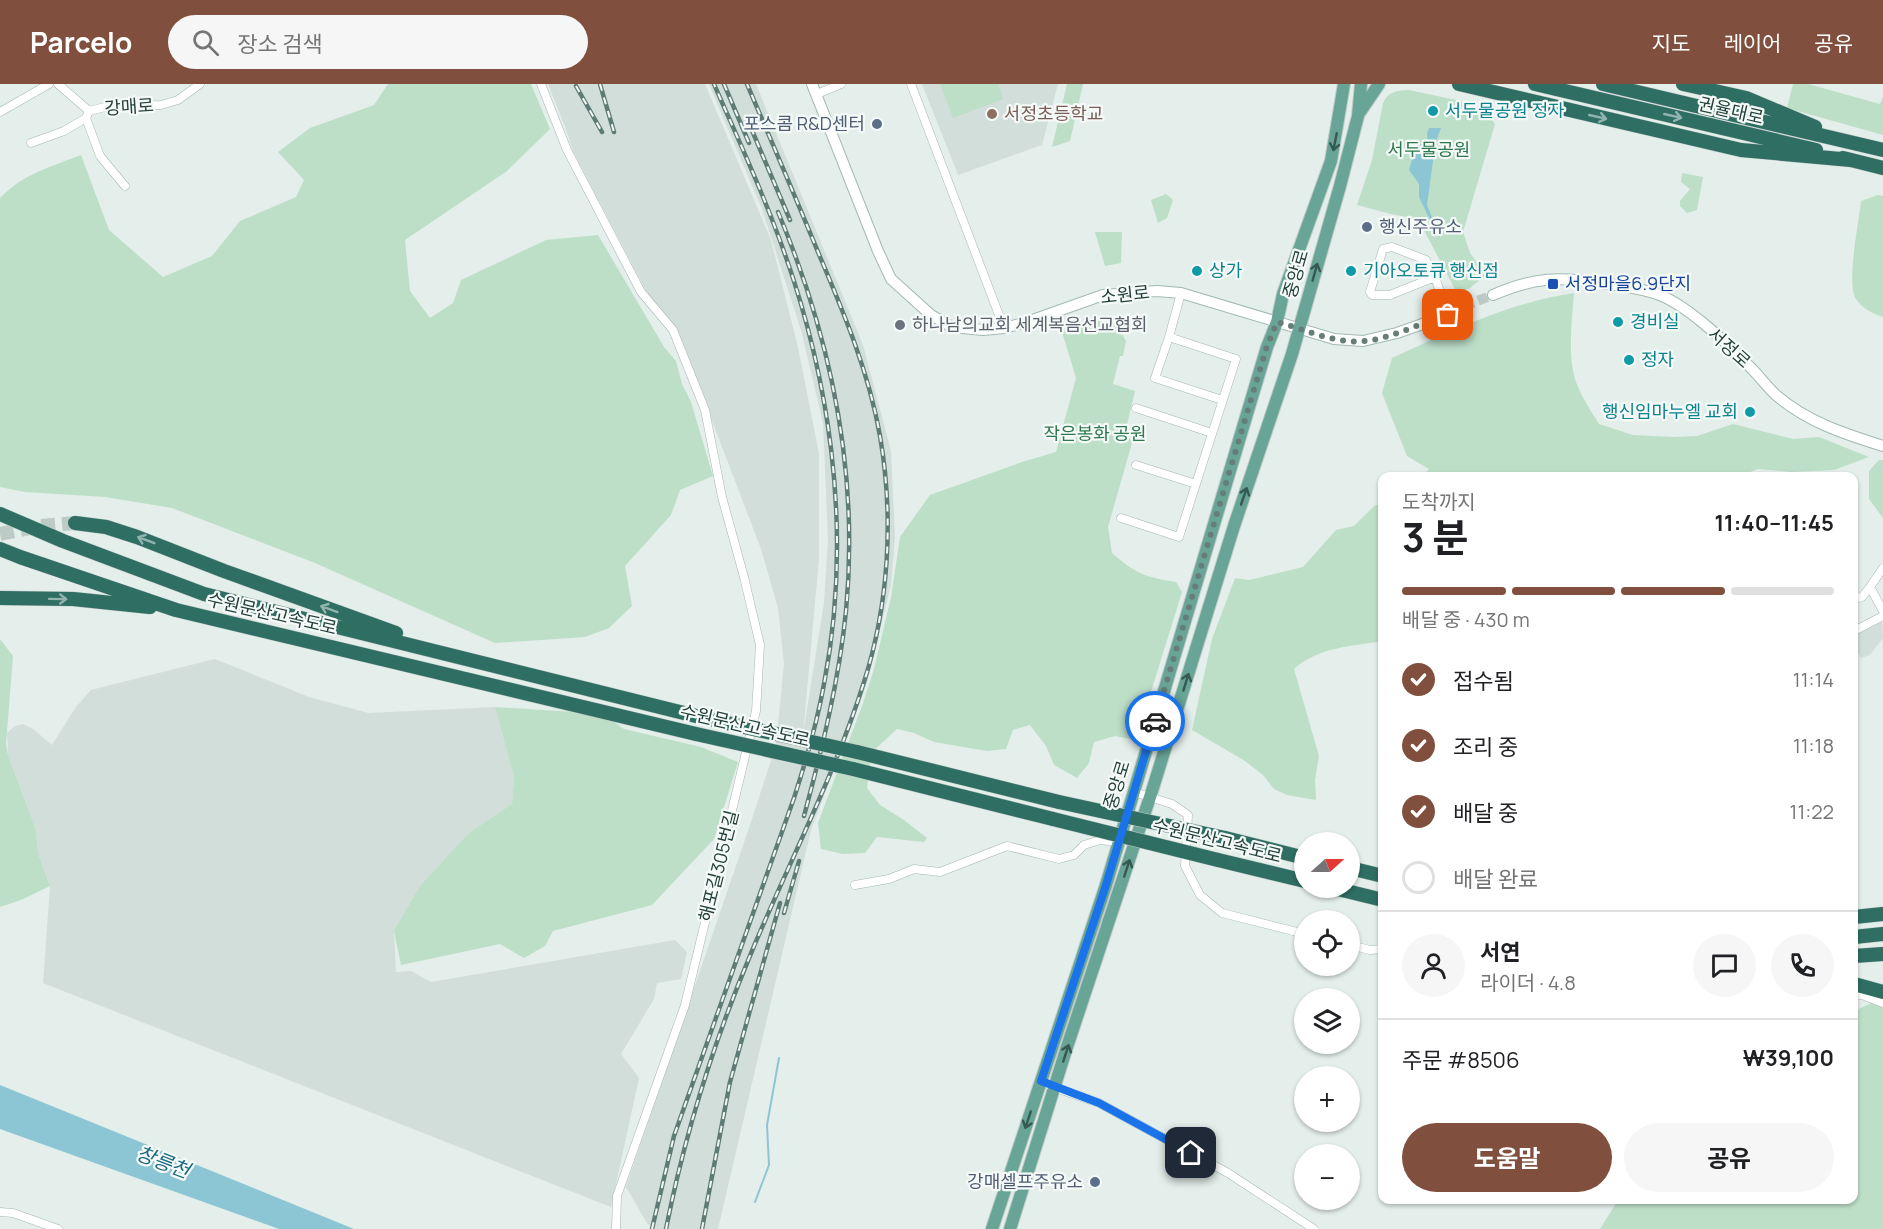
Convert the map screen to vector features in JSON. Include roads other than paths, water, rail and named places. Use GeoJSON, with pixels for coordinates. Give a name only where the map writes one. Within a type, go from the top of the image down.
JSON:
{"type":"FeatureCollection","features":[{"type":"Feature","properties":{"kind":"highway"},"geometry":{"type":"LineString","coordinates":[[1459,84],[1741,150],[1851,160]]}},
{"type":"Feature","properties":{"kind":"highway","name":"권율대로"},"geometry":{"type":"LineString","coordinates":[[1535,84],[1791,143],[1883,168]]}},
{"type":"Feature","properties":{"kind":"highway","name":"권율대로"},"geometry":{"type":"LineString","coordinates":[[1603,84],[1883,150]]}},
{"type":"Feature","properties":{"kind":"highway"},"geometry":{"type":"LineString","coordinates":[[1683,84],[1746,98],[1853,143]]}},
{"type":"Feature","properties":{"kind":"highway","name":"수원문산고속도로"},"geometry":{"type":"LineString","coordinates":[[0,514],[73,545],[204,594],[700,717],[1294,855]]}},
{"type":"Feature","properties":{"kind":"highway","name":"수원문산고속도로"},"geometry":{"type":"LineString","coordinates":[[75,523],[106,526],[463,657]]}},
{"type":"Feature","properties":{"kind":"highway","name":"수원문산고속도로"},"geometry":{"type":"LineString","coordinates":[[0,549],[176,610],[696,734],[853,769],[1294,878]]}},
{"type":"Feature","properties":{"kind":"highway","name":"수원문산고속도로"},"geometry":{"type":"LineString","coordinates":[[0,598],[73,599],[176,610]]}},
{"type":"Feature","properties":{"kind":"highway"},"geometry":{"type":"LineString","coordinates":[[1360,870],[1378,875]]}},
{"type":"Feature","properties":{"kind":"highway"},"geometry":{"type":"LineString","coordinates":[[1360,894],[1378,899]]}},
{"type":"Feature","properties":{"kind":"highway"},"geometry":{"type":"LineString","coordinates":[[1858,917],[1883,914]]}},
{"type":"Feature","properties":{"kind":"highway"},"geometry":{"type":"LineString","coordinates":[[1858,937],[1883,934]]}},
{"type":"Feature","properties":{"kind":"highway"},"geometry":{"type":"LineString","coordinates":[[1858,956],[1883,954]]}},
{"type":"Feature","properties":{"kind":"highway"},"geometry":{"type":"LineString","coordinates":[[1858,985],[1883,992]]}},
{"type":"Feature","properties":{"kind":"main road"},"geometry":{"type":"LineString","coordinates":[[1339,84],[1343,100]]}},
{"type":"Feature","properties":{"kind":"main road","name":"중앙로"},"geometry":{"type":"LineString","coordinates":[[992,1229],[1119,842],[1267,346],[1277,322],[1283,294],[1331,161],[1344,84]]}},
{"type":"Feature","properties":{"kind":"main road","name":"중앙로"},"geometry":{"type":"LineString","coordinates":[[1010,1229],[1299,328],[1358,116],[1361,84]]}},
{"type":"Feature","properties":{"kind":"main road"},"geometry":{"type":"LineString","coordinates":[[1358,116],[1378,84]]}},
{"type":"Feature","properties":{"kind":"main road","name":"소원로"},"geometry":{"type":"LineString","coordinates":[[814,89],[891,279],[931,315],[952,327],[983,330],[1004,328],[1103,295],[1156,291],[1181,293],[1299,328]]}},
{"type":"Feature","properties":{"kind":"main road","name":"서정로"},"geometry":{"type":"LineString","coordinates":[[1493,295],[1515,285],[1558,278],[1656,293],[1684,309],[1723,341],[1777,396],[1830,429],[1883,446]]}},
{"type":"Feature","properties":{"kind":"main road"},"geometry":{"type":"LineString","coordinates":[[1299,328],[1334,339],[1363,341],[1397,333],[1448,315],[1464,306]]}},
{"type":"Feature","properties":{"kind":"street"},"geometry":{"type":"LineString","coordinates":[[0,112],[49,84]]}},
{"type":"Feature","properties":{"kind":"street"},"geometry":{"type":"LineString","coordinates":[[58,84],[87,115],[100,156],[125,186]]}},
{"type":"Feature","properties":{"kind":"street","name":"강매로"},"geometry":{"type":"LineString","coordinates":[[31,143],[64,131],[87,115],[109,106],[161,105],[178,100],[200,84]]}},
{"type":"Feature","properties":{"kind":"street","name":"해포길305번길"},"geometry":{"type":"LineString","coordinates":[[542,84],[567,150],[641,292],[673,330],[705,411],[722,497],[760,645],[756,711],[685,1005],[617,1196],[616,1229]]}},
{"type":"Feature","properties":{"kind":"street"},"geometry":{"type":"LineString","coordinates":[[814,89],[841,84]]}},
{"type":"Feature","properties":{"kind":"street"},"geometry":{"type":"LineString","coordinates":[[911,84],[1004,328]]}},
{"type":"Feature","properties":{"kind":"street"},"geometry":{"type":"LineString","coordinates":[[1435,277],[1390,295],[1372,295],[1370,292],[1383,249],[1400,250],[1426,260],[1435,277],[1448,315]]}},
{"type":"Feature","properties":{"kind":"street"},"geometry":{"type":"LineString","coordinates":[[1181,293],[1155,378],[1222,400]]}},
{"type":"Feature","properties":{"kind":"street"},"geometry":{"type":"LineString","coordinates":[[1121,518],[1179,537],[1236,359],[1168,337]]}},
{"type":"Feature","properties":{"kind":"street"},"geometry":{"type":"LineString","coordinates":[[1136,408],[1212,433]]}},
{"type":"Feature","properties":{"kind":"street"},"geometry":{"type":"LineString","coordinates":[[1136,465],[1196,484]]}},
{"type":"Feature","properties":{"kind":"street"},"geometry":{"type":"LineString","coordinates":[[1858,598],[1862,597],[1883,568]]}},
{"type":"Feature","properties":{"kind":"street"},"geometry":{"type":"LineString","coordinates":[[1870,587],[1883,611]]}},
{"type":"Feature","properties":{"kind":"street"},"geometry":{"type":"LineString","coordinates":[[1858,630],[1883,616]]}},
{"type":"Feature","properties":{"kind":"street"},"geometry":{"type":"LineString","coordinates":[[1134,792],[1172,804],[1188,815],[1185,866],[1200,895],[1222,913],[1294,931]]}},
{"type":"Feature","properties":{"kind":"street"},"geometry":{"type":"LineString","coordinates":[[855,885],[889,879],[914,869],[940,872],[1007,846],[1059,859],[1074,855],[1084,845],[1100,840],[1119,842]]}},
{"type":"Feature","properties":{"kind":"street"},"geometry":{"type":"LineString","coordinates":[[1360,948],[1378,949]]}},
{"type":"Feature","properties":{"kind":"street"},"geometry":{"type":"LineString","coordinates":[[1858,996],[1883,1003]]}},
{"type":"Feature","properties":{"kind":"street"},"geometry":{"type":"LineString","coordinates":[[1041,1081],[1099,1103],[1228,1173],[1314,1229]]}},
{"type":"Feature","properties":{"kind":"street"},"geometry":{"type":"LineString","coordinates":[[0,1212],[13,1213],[57,1229]]}},
{"type":"Feature","properties":{"kind":"water"},"geometry":{"type":"Polygon","coordinates":[[[1429,128],[1441,128],[1432,151],[1433,161],[1427,205],[1432,217],[1439,222],[1440,238],[1436,234],[1435,224],[1429,218],[1419,197],[1419,184],[1409,170],[1417,142],[1419,145],[1428,141],[1429,128]]]}},
{"type":"Feature","properties":{"kind":"water","name":"창릉천"},"geometry":{"type":"Polygon","coordinates":[[[0,1085],[354,1229],[279,1229],[0,1129],[0,1085]]]}},
{"type":"Feature","properties":{"kind":"waterway"},"geometry":{"type":"LineString","coordinates":[[755,1202],[769,1165],[767,1125],[779,1058]]}},
{"type":"Feature","properties":{"kind":"tunnel"},"geometry":{"type":"LineString","coordinates":[[1464,306],[1493,295]]}},
{"type":"Feature","properties":{"kind":"tunnel"},"geometry":{"type":"LineString","coordinates":[[0,534],[40,526],[75,523]]}},
{"type":"Feature","properties":{"kind":"railway"},"geometry":{"type":"LineString","coordinates":[[600,84],[614,132]]}},
{"type":"Feature","properties":{"kind":"railway"},"geometry":{"type":"LineString","coordinates":[[652,1229],[674,1136],[807,756],[824,684],[833,626],[837,567],[836,508],[831,450],[822,391],[809,334],[793,277],[773,222],[714,84]]}},
{"type":"Feature","properties":{"kind":"railway"},"geometry":{"type":"LineString","coordinates":[[724,84],[749,143]]}},
{"type":"Feature","properties":{"kind":"railway"},"geometry":{"type":"LineString","coordinates":[[666,1229],[682,1158],[725,1019],[766,918],[826,785],[864,682],[879,622],[887,560],[888,529],[884,467],[880,436],[869,389],[837,297],[747,84]]}},
{"type":"Feature","properties":{"kind":"railway"},"geometry":{"type":"LineString","coordinates":[[576,86],[602,132]]}},
{"type":"Feature","properties":{"kind":"railway"},"geometry":{"type":"LineString","coordinates":[[751,128],[790,220]]}},
{"type":"Feature","properties":{"kind":"railway"},"geometry":{"type":"LineString","coordinates":[[778,212],[813,308],[826,357],[837,407],[848,509],[849,560],[843,637],[829,715],[804,816]]}},
{"type":"Feature","properties":{"kind":"railway"},"geometry":{"type":"LineString","coordinates":[[784,913],[799,861]]}},
{"type":"Feature","properties":{"kind":"railway"},"geometry":{"type":"LineString","coordinates":[[702,1229],[730,1082],[780,903]]}},
{"type":"Feature","properties":{"kind":"place","name":"서두물공원 정자"},"geometry":{"type":"Point","coordinates":[1433,111]}},
{"type":"Feature","properties":{"kind":"place","name":"서정초등학교"},"geometry":{"type":"Point","coordinates":[992,114]}},
{"type":"Feature","properties":{"kind":"place","name":"포스콤 R&D센터"},"geometry":{"type":"Point","coordinates":[877,124]}},
{"type":"Feature","properties":{"kind":"place","name":"행신주유소"},"geometry":{"type":"Point","coordinates":[1367,227]}},
{"type":"Feature","properties":{"kind":"place","name":"상가"},"geometry":{"type":"Point","coordinates":[1197,271]}},
{"type":"Feature","properties":{"kind":"place","name":"기아오토큐 행신점"},"geometry":{"type":"Point","coordinates":[1351,271]}},
{"type":"Feature","properties":{"kind":"place","name":"서정마을6.9단지"},"geometry":{"type":"Point","coordinates":[1553,284]}},
{"type":"Feature","properties":{"kind":"place","name":"경비실"},"geometry":{"type":"Point","coordinates":[1618,322]}},
{"type":"Feature","properties":{"kind":"place","name":"하나남의교회 세계복음선교협회"},"geometry":{"type":"Point","coordinates":[900,325]}},
{"type":"Feature","properties":{"kind":"place","name":"정자"},"geometry":{"type":"Point","coordinates":[1629,360]}},
{"type":"Feature","properties":{"kind":"place","name":"행신임마누엘 교회"},"geometry":{"type":"Point","coordinates":[1750,412]}},
{"type":"Feature","properties":{"kind":"place","name":"강매셀프주유소"},"geometry":{"type":"Point","coordinates":[1095,1182]}},
{"type":"Feature","properties":{"kind":"park label","name":"서두물공원"},"geometry":{"type":"Point","coordinates":[1429,150]}},
{"type":"Feature","properties":{"kind":"park label","name":"작은봉화 공원"},"geometry":{"type":"Point","coordinates":[1095,434]}}]}
